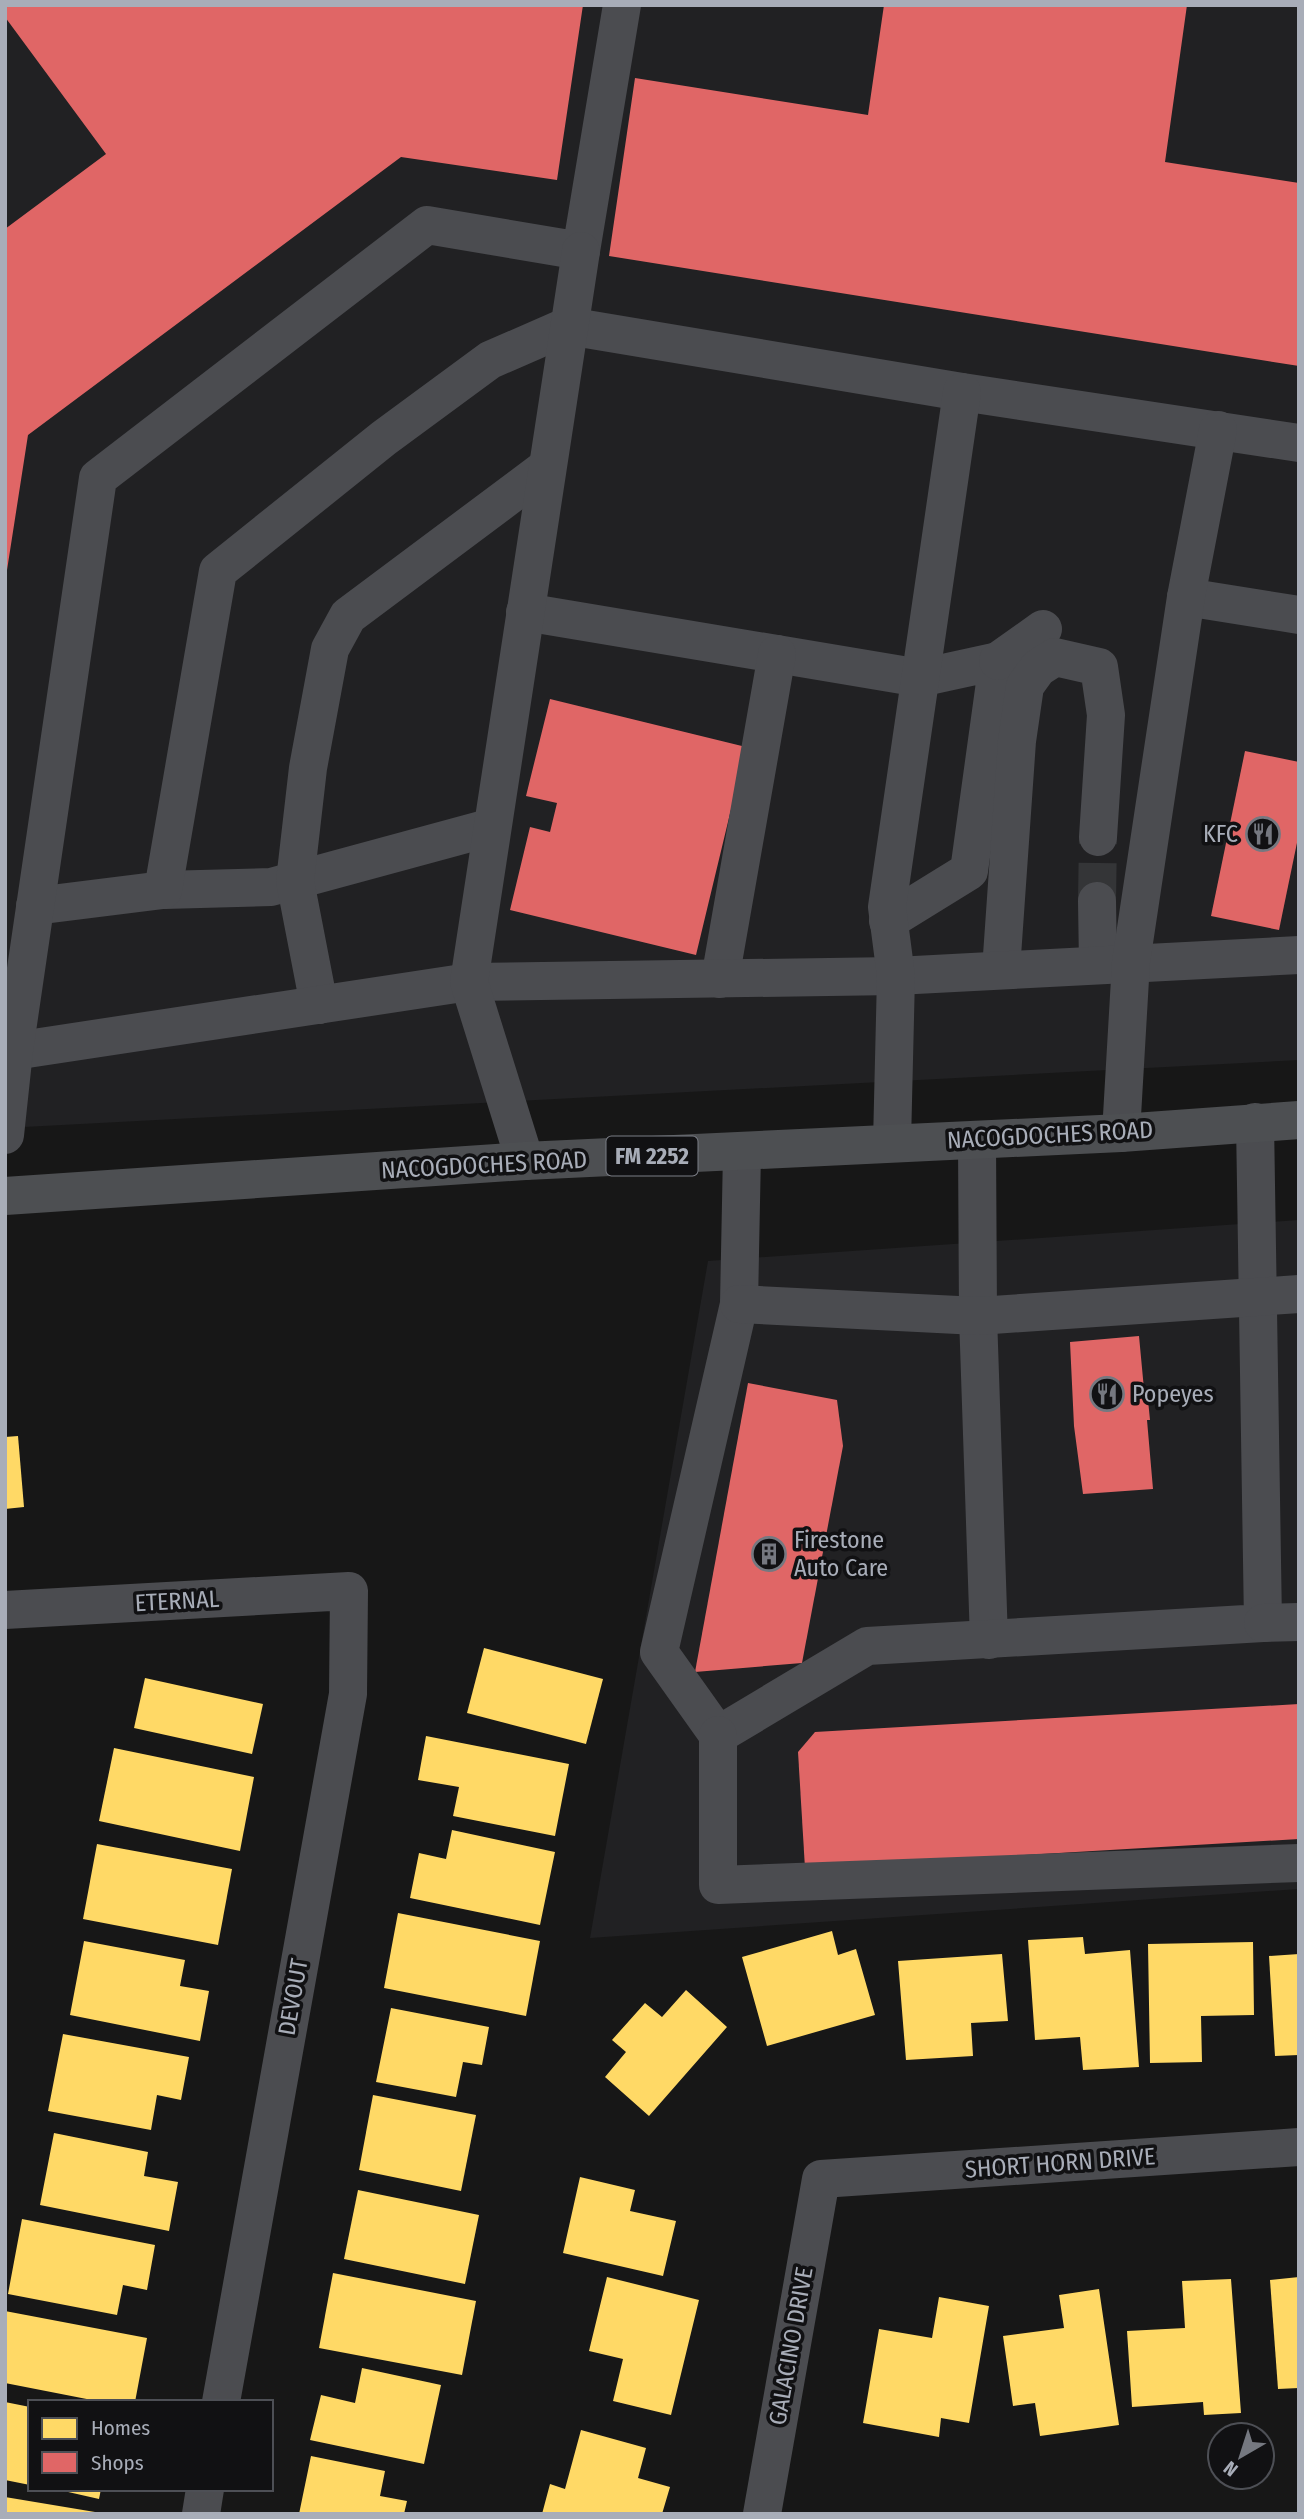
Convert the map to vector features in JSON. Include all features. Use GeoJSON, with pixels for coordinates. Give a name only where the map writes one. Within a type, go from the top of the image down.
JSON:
{"type":"FeatureCollection","features":[{"type":"Feature","properties":{"kind":"main road","name":"NACOGDOCHES ROAD"},"geometry":{"type":"LineString","coordinates":[[5,1196],[525,1161],[1121,1133],[1299,1120]]}},
{"type":"Feature","properties":{"kind":"street"},"geometry":{"type":"LineString","coordinates":[[525,1161],[469,982],[568,326],[622,5]]}},
{"type":"Feature","properties":{"kind":"street"},"geometry":{"type":"LineString","coordinates":[[5,1135],[14,1051],[98,478],[427,225],[581,251]]}},
{"type":"Feature","properties":{"kind":"street"},"geometry":{"type":"LineString","coordinates":[[163,890],[218,571],[384,438],[490,360],[568,326],[962,392],[1299,443]]}},
{"type":"Feature","properties":{"kind":"street"},"geometry":{"type":"LineString","coordinates":[[892,1143],[896,976],[887,907],[962,392]]}},
{"type":"Feature","properties":{"kind":"street"},"geometry":{"type":"LineString","coordinates":[[1121,1133],[1115,963],[1218,430]]}},
{"type":"Feature","properties":{"kind":"street"},"geometry":{"type":"LineString","coordinates":[[319,1006],[295,881],[308,768],[330,649],[348,616],[546,468]]}},
{"type":"Feature","properties":{"kind":"street"},"geometry":{"type":"LineString","coordinates":[[1186,597],[1299,615]]}},
{"type":"Feature","properties":{"kind":"street"},"geometry":{"type":"LineString","coordinates":[[525,612],[920,678],[998,661],[1043,629]]}},
{"type":"Feature","properties":{"kind":"street"},"geometry":{"type":"LineString","coordinates":[[720,979],[777,653]]}},
{"type":"Feature","properties":{"kind":"street"},"geometry":{"type":"LineString","coordinates":[[1001,970],[1017,741],[1025,686],[1038,668],[1055,657],[1099,667],[1106,715],[1097,837]]}},
{"type":"Feature","properties":{"kind":"street"},"geometry":{"type":"LineString","coordinates":[[888,921],[969,871],[998,661]]}},
{"type":"Feature","properties":{"kind":"street"},"geometry":{"type":"LineString","coordinates":[[35,906],[163,890],[271,887],[492,827]]}},
{"type":"Feature","properties":{"kind":"street"},"geometry":{"type":"LineString","coordinates":[[1097,901],[1115,963]]}},
{"type":"Feature","properties":{"kind":"street"},"geometry":{"type":"LineString","coordinates":[[14,1051],[469,982],[896,976],[1299,955]]}},
{"type":"Feature","properties":{"kind":"street"},"geometry":{"type":"LineString","coordinates":[[718,1735],[867,1646],[1281,1622],[1256,1299],[1255,1122]]}},
{"type":"Feature","properties":{"kind":"street"},"geometry":{"type":"LineString","coordinates":[[976,1140],[978,1316],[989,1640]]}},
{"type":"Feature","properties":{"kind":"street"},"geometry":{"type":"LineString","coordinates":[[742,1152],[739,1304],[659,1653],[718,1735],[718,1885],[1299,1863]]}},
{"type":"Feature","properties":{"kind":"street"},"geometry":{"type":"LineString","coordinates":[[739,1304],[978,1316],[1299,1294]]}},
{"type":"Feature","properties":{"kind":"street","name":"ETERNAL"},"geometry":{"type":"LineString","coordinates":[[5,1610],[349,1591]]}},
{"type":"Feature","properties":{"kind":"street","name":"DEVOUT"},"geometry":{"type":"LineString","coordinates":[[221,2400],[348,1694],[349,1591]]}},
{"type":"Feature","properties":{"kind":"street","name":"SHORT HORN DRIVE"},"geometry":{"type":"LineString","coordinates":[[821,2179],[1299,2147]]}},
{"type":"Feature","properties":{"kind":"street","name":"GALACINO DRIVE"},"geometry":{"type":"LineString","coordinates":[[762,2514],[821,2179]]}},
{"type":"Feature","properties":{"kind":"street"},"geometry":{"type":"LineString","coordinates":[[201,2514],[205,2491]]}},
{"type":"Feature","properties":{"kind":"shaded area"},"geometry":{"type":"Polygon","coordinates":[[[5,5],[1299,5],[1299,1060],[5,1128],[5,5]]]}},
{"type":"Feature","properties":{"kind":"shaded area"},"geometry":{"type":"Polygon","coordinates":[[[1299,1220],[1299,1889],[590,1938],[708,1261],[1299,1220]]]}},
{"type":"Feature","properties":{"kind":"building: Homes"},"geometry":{"type":"Polygon","coordinates":[[[18,1436],[24,1507],[5,1509],[5,1437],[18,1436]]]}},
{"type":"Feature","properties":{"kind":"building: Homes"},"geometry":{"type":"Polygon","coordinates":[[[484,1648],[603,1679],[586,1744],[467,1713],[484,1648]]]}},
{"type":"Feature","properties":{"kind":"building: Homes"},"geometry":{"type":"Polygon","coordinates":[[[145,1678],[263,1704],[252,1754],[134,1728],[145,1678]]]}},
{"type":"Feature","properties":{"kind":"building: Homes"},"geometry":{"type":"Polygon","coordinates":[[[426,1736],[569,1764],[555,1836],[453,1816],[459,1787],[418,1780],[426,1736]]]}},
{"type":"Feature","properties":{"kind":"building: Homes"},"geometry":{"type":"Polygon","coordinates":[[[114,1748],[254,1777],[240,1851],[99,1821],[114,1748]]]}},
{"type":"Feature","properties":{"kind":"building: Homes"},"geometry":{"type":"Polygon","coordinates":[[[452,1830],[555,1852],[540,1925],[410,1898],[419,1853],[446,1859],[452,1830]]]}},
{"type":"Feature","properties":{"kind":"building: Homes"},"geometry":{"type":"Polygon","coordinates":[[[97,1844],[232,1869],[218,1945],[83,1919],[97,1844]]]}},
{"type":"Feature","properties":{"kind":"building: Homes"},"geometry":{"type":"Polygon","coordinates":[[[398,1913],[540,1941],[526,2016],[384,1988],[398,1913]]]}},
{"type":"Feature","properties":{"kind":"building: Homes"},"geometry":{"type":"Polygon","coordinates":[[[832,1931],[838,1955],[856,1949],[875,2015],[767,2046],[742,1957],[832,1931]]]}},
{"type":"Feature","properties":{"kind":"building: Homes"},"geometry":{"type":"Polygon","coordinates":[[[1083,1937],[1085,1954],[1130,1950],[1139,2067],[1083,2070],[1080,2037],[1035,2040],[1028,1940],[1083,1937]]]}},
{"type":"Feature","properties":{"kind":"building: Homes"},"geometry":{"type":"Polygon","coordinates":[[[84,1941],[185,1960],[180,1986],[209,1991],[200,2041],[70,2015],[84,1941]]]}},
{"type":"Feature","properties":{"kind":"building: Homes"},"geometry":{"type":"Polygon","coordinates":[[[1253,1942],[1254,2015],[1201,2016],[1202,2062],[1150,2063],[1148,1944],[1253,1942]]]}},
{"type":"Feature","properties":{"kind":"building: Homes"},"geometry":{"type":"Polygon","coordinates":[[[1002,1954],[1008,2021],[971,2023],[973,2056],[906,2060],[898,1961],[1002,1954]]]}},
{"type":"Feature","properties":{"kind":"building: Homes"},"geometry":{"type":"Polygon","coordinates":[[[1299,1954],[1299,2055],[1275,2056],[1269,1956],[1299,1954]]]}},
{"type":"Feature","properties":{"kind":"building: Homes"},"geometry":{"type":"Polygon","coordinates":[[[686,1990],[727,2027],[649,2116],[605,2077],[626,2052],[612,2040],[645,2003],[662,2017],[686,1990]]]}},
{"type":"Feature","properties":{"kind":"building: Homes"},"geometry":{"type":"Polygon","coordinates":[[[391,2008],[489,2027],[482,2065],[463,2062],[456,2097],[376,2082],[391,2008]]]}},
{"type":"Feature","properties":{"kind":"building: Homes"},"geometry":{"type":"Polygon","coordinates":[[[63,2034],[189,2057],[181,2100],[157,2095],[151,2130],[48,2111],[63,2034]]]}},
{"type":"Feature","properties":{"kind":"building: Homes"},"geometry":{"type":"Polygon","coordinates":[[[373,2095],[476,2115],[461,2191],[359,2170],[373,2095]]]}},
{"type":"Feature","properties":{"kind":"building: Homes"},"geometry":{"type":"Polygon","coordinates":[[[54,2133],[148,2152],[144,2176],[178,2182],[169,2231],[40,2205],[54,2133]]]}},
{"type":"Feature","properties":{"kind":"building: Homes"},"geometry":{"type":"Polygon","coordinates":[[[580,2177],[635,2190],[630,2211],[676,2221],[663,2276],[563,2253],[580,2177]]]}},
{"type":"Feature","properties":{"kind":"building: Homes"},"geometry":{"type":"Polygon","coordinates":[[[358,2190],[479,2215],[465,2284],[344,2259],[358,2190]]]}},
{"type":"Feature","properties":{"kind":"building: Homes"},"geometry":{"type":"Polygon","coordinates":[[[22,2219],[155,2245],[147,2290],[123,2285],[117,2315],[8,2294],[22,2219]]]}},
{"type":"Feature","properties":{"kind":"building: Homes"},"geometry":{"type":"Polygon","coordinates":[[[333,2273],[476,2301],[462,2375],[319,2348],[333,2273]]]}},
{"type":"Feature","properties":{"kind":"building: Homes"},"geometry":{"type":"Polygon","coordinates":[[[607,2277],[699,2300],[671,2415],[613,2401],[623,2359],[589,2351],[607,2277]]]}},
{"type":"Feature","properties":{"kind":"building: Homes"},"geometry":{"type":"Polygon","coordinates":[[[1299,2277],[1299,2388],[1278,2389],[1270,2280],[1299,2277]]]}},
{"type":"Feature","properties":{"kind":"building: Homes"},"geometry":{"type":"Polygon","coordinates":[[[1231,2279],[1241,2413],[1204,2415],[1203,2402],[1132,2407],[1127,2331],[1185,2328],[1182,2281],[1231,2279]]]}},
{"type":"Feature","properties":{"kind":"building: Homes"},"geometry":{"type":"Polygon","coordinates":[[[1099,2289],[1119,2425],[1040,2436],[1035,2403],[1013,2406],[1003,2336],[1064,2328],[1059,2295],[1099,2289]]]}},
{"type":"Feature","properties":{"kind":"building: Homes"},"geometry":{"type":"Polygon","coordinates":[[[939,2297],[989,2306],[969,2423],[941,2418],[939,2437],[863,2423],[879,2329],[932,2338],[939,2297]]]}},
{"type":"Feature","properties":{"kind":"building: Homes"},"geometry":{"type":"Polygon","coordinates":[[[5,2311],[147,2338],[135,2400],[92,2400],[5,2383],[5,2311]]]}},
{"type":"Feature","properties":{"kind":"building: Homes"},"geometry":{"type":"Polygon","coordinates":[[[362,2368],[441,2385],[424,2464],[310,2440],[321,2395],[355,2403],[362,2368]]]}},
{"type":"Feature","properties":{"kind":"building: Homes"},"geometry":{"type":"Polygon","coordinates":[[[5,2402],[28,2407],[28,2485],[5,2480],[5,2402]]]}},
{"type":"Feature","properties":{"kind":"building: Homes"},"geometry":{"type":"Polygon","coordinates":[[[581,2430],[646,2448],[638,2478],[670,2487],[662,2514],[542,2514],[550,2484],[565,2489],[581,2430]]]}},
{"type":"Feature","properties":{"kind":"building: Homes"},"geometry":{"type":"Polygon","coordinates":[[[311,2456],[385,2471],[380,2496],[407,2501],[404,2514],[299,2514],[311,2456]]]}},
{"type":"Feature","properties":{"kind":"building: Homes"},"geometry":{"type":"Polygon","coordinates":[[[64,2491],[101,2491],[99,2499],[64,2491]]]}},
{"type":"Feature","properties":{"kind":"building: Homes"},"geometry":{"type":"Polygon","coordinates":[[[5,2497],[95,2512],[95,2514],[5,2514],[5,2497]]]}},
{"type":"Feature","properties":{"kind":"building: Shops"},"geometry":{"type":"Polygon","coordinates":[[[5,5],[583,5],[557,180],[401,157],[28,435],[5,583],[5,229],[106,154],[5,17],[5,5]]]}},
{"type":"Feature","properties":{"kind":"building: Shops"},"geometry":{"type":"Polygon","coordinates":[[[884,5],[1187,5],[1165,162],[1299,183],[1299,366],[609,256],[635,78],[868,115],[884,5]]]}},
{"type":"Feature","properties":{"kind":"building: Shops"},"geometry":{"type":"Polygon","coordinates":[[[550,699],[746,747],[696,955],[510,910],[530,827],[550,832],[557,803],[526,796],[550,699]]]}},
{"type":"Feature","properties":{"kind":"building: Shops"},"geometry":{"type":"Polygon","coordinates":[[[1245,751],[1299,762],[1299,833],[1279,930],[1211,916],[1245,751]]]}},
{"type":"Feature","properties":{"kind":"building: Shops"},"geometry":{"type":"Polygon","coordinates":[[[1139,1336],[1145,1400],[1148,1400],[1150,1420],[1147,1420],[1153,1489],[1083,1494],[1074,1426],[1070,1342],[1139,1336]]]}},
{"type":"Feature","properties":{"kind":"building: Shops","name":"Firestone Auto Care"},"geometry":{"type":"Polygon","coordinates":[[[748,1383],[837,1400],[843,1446],[802,1663],[695,1672],[748,1383]]]}},
{"type":"Feature","properties":{"kind":"building: Shops"},"geometry":{"type":"Polygon","coordinates":[[[1299,1704],[1299,1839],[805,1868],[798,1752],[815,1732],[1299,1704]]]}},
{"type":"Feature","properties":{"kind":"tunnel"},"geometry":{"type":"LineString","coordinates":[[1097,901],[1098,837]]}},
{"type":"Feature","properties":{"kind":"place","name":"KFC"},"geometry":{"type":"Point","coordinates":[1263,834]}},
{"type":"Feature","properties":{"kind":"place","name":"Popeyes"},"geometry":{"type":"Point","coordinates":[1107,1394]}},
{"type":"Feature","properties":{"kind":"place","name":"Firestone Auto Care"},"geometry":{"type":"Point","coordinates":[769,1554]}}]}
